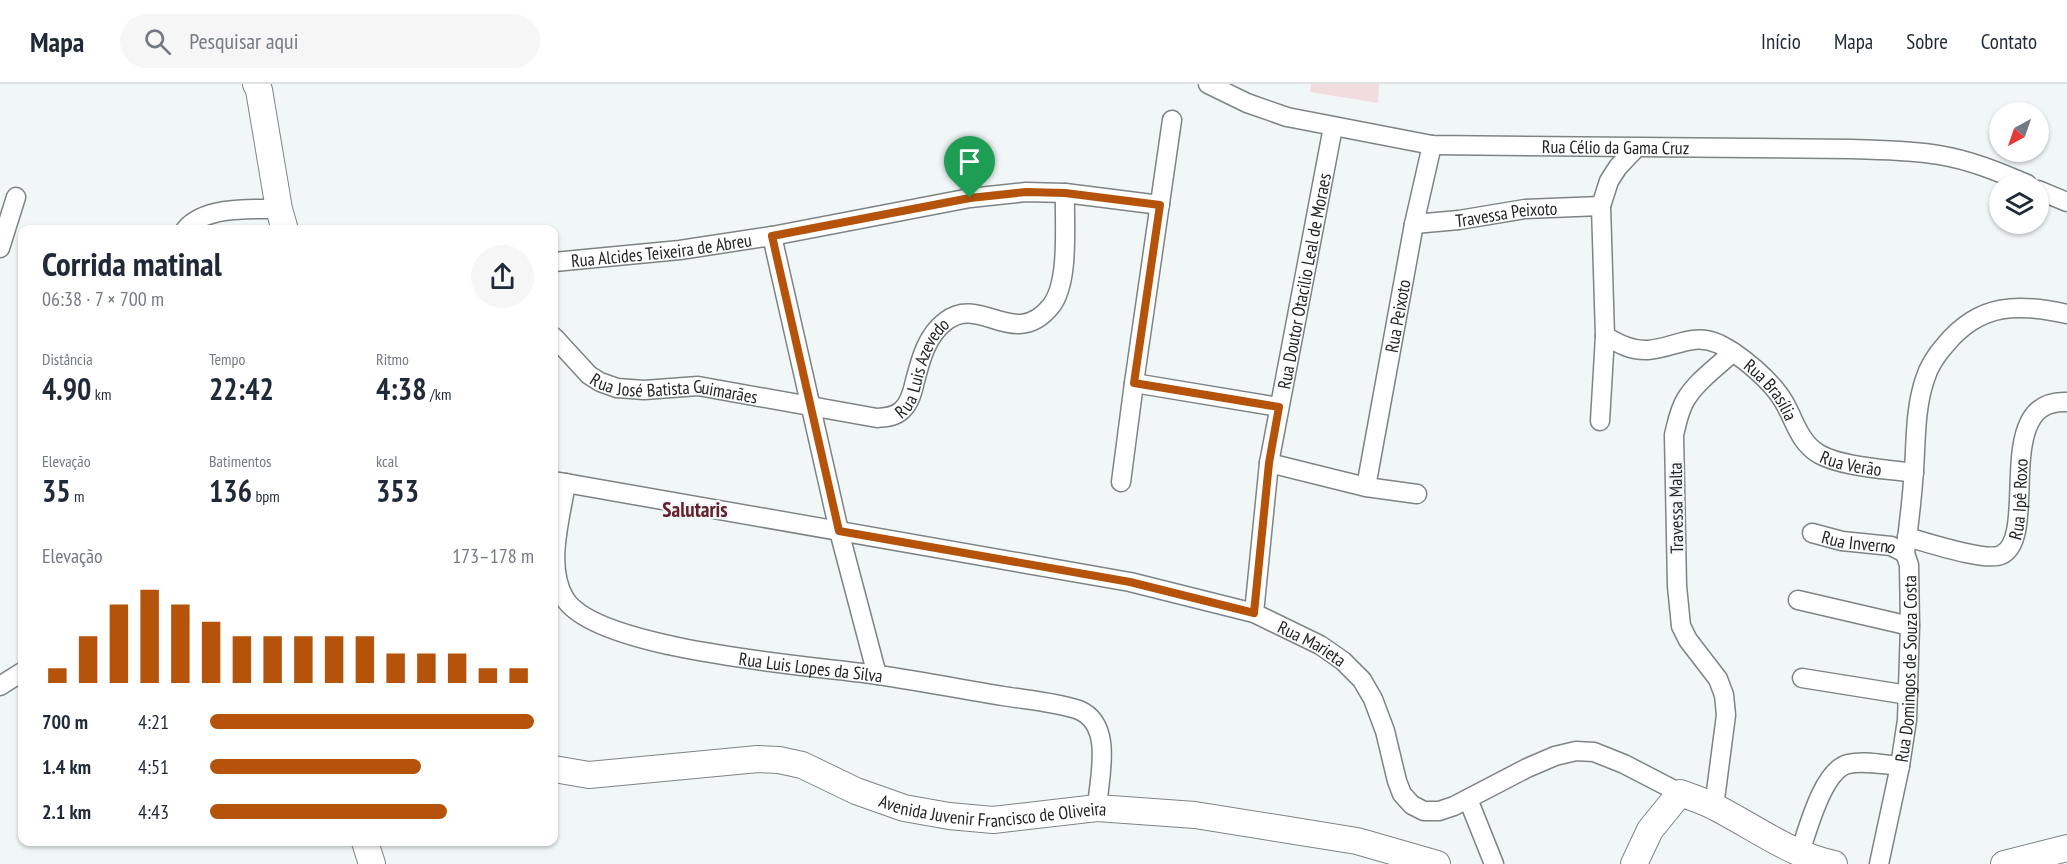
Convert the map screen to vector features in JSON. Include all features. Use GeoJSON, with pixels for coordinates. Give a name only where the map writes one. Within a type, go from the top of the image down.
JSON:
{"type":"FeatureCollection","features":[{"type":"Feature","properties":{"kind":"main road"},"geometry":{"type":"LineString","coordinates":[[260,86],[282,219]]}},
{"type":"Feature","properties":{"kind":"main road","name":"Avenida Juvenir Francisco de Oliveira"},"geometry":{"type":"LineString","coordinates":[[558,770],[589,776],[758,759],[779,760],[802,765],[856,791],[904,808],[949,816],[993,820],[1097,808],[1195,815],[1325,835],[1395,851],[1437,864]]}},
{"type":"Feature","properties":{"kind":"main road"},"geometry":{"type":"LineString","coordinates":[[1634,864],[1650,830],[1680,793],[1714,807],[1763,835],[1834,864]]}},
{"type":"Feature","properties":{"kind":"main road"},"geometry":{"type":"LineString","coordinates":[[366,846],[372,864]]}},
{"type":"Feature","properties":{"kind":"main road"},"geometry":{"type":"LineString","coordinates":[[2004,864],[2067,848]]}},
{"type":"Feature","properties":{"kind":"street","name":"Rua Célio da Gama Cruz"},"geometry":{"type":"LineString","coordinates":[[1208,84],[1247,103],[1287,117],[1432,144],[1852,149],[1909,152],[1940,155],[1970,162],[2001,174]]}},
{"type":"Feature","properties":{"kind":"street"},"geometry":{"type":"LineString","coordinates":[[1121,482],[1172,120]]}},
{"type":"Feature","properties":{"kind":"street","name":"Rua Doutor Otacilio Leal de Moraes"},"geometry":{"type":"LineString","coordinates":[[1254,613],[1269,463],[1333,127]]}},
{"type":"Feature","properties":{"kind":"street","name":"Rua Peixoto"},"geometry":{"type":"LineString","coordinates":[[1366,487],[1414,224],[1432,144]]}},
{"type":"Feature","properties":{"kind":"street"},"geometry":{"type":"LineString","coordinates":[[1600,421],[1605,336],[1601,206],[1609,181],[1636,147]]}},
{"type":"Feature","properties":{"kind":"street","name":"Rua Alcides Teixeira de Abreu"},"geometry":{"type":"LineString","coordinates":[[558,262],[680,250],[772,236],[970,198],[1026,192],[1065,193],[1160,205]]}},
{"type":"Feature","properties":{"kind":"street","name":"Rua Luis Azevedo"},"geometry":{"type":"LineString","coordinates":[[811,407],[877,418],[891,417],[903,410],[911,396],[926,344],[946,320],[959,313],[976,313],[1010,324],[1026,323],[1041,316],[1053,304],[1060,285],[1064,264],[1065,193]]}},
{"type":"Feature","properties":{"kind":"street"},"geometry":{"type":"LineString","coordinates":[[2049,195],[2067,202]]}},
{"type":"Feature","properties":{"kind":"street"},"geometry":{"type":"LineString","coordinates":[[0,248],[16,197]]}},
{"type":"Feature","properties":{"kind":"street","name":"Travessa Peixoto"},"geometry":{"type":"LineString","coordinates":[[1414,224],[1459,220],[1525,209],[1601,206]]}},
{"type":"Feature","properties":{"kind":"street"},"geometry":{"type":"LineString","coordinates":[[190,225],[208,215],[231,209],[282,219]]}},
{"type":"Feature","properties":{"kind":"street"},"geometry":{"type":"LineString","coordinates":[[772,236],[839,531],[877,675]]}},
{"type":"Feature","properties":{"kind":"street"},"geometry":{"type":"LineString","coordinates":[[1914,473],[1918,415],[1925,379],[1935,357],[1958,330],[1975,318],[2006,308],[2044,309],[2067,314]]}},
{"type":"Feature","properties":{"kind":"street"},"geometry":{"type":"LineString","coordinates":[[1605,336],[1632,349],[1647,350],[1696,339],[1719,344],[1733,352]]}},
{"type":"Feature","properties":{"kind":"street","name":"Rua José Batista Guimarães"},"geometry":{"type":"LineString","coordinates":[[558,341],[588,375],[617,388],[644,390],[698,386],[811,407]]}},
{"type":"Feature","properties":{"kind":"street","name":"Rua Brasília"},"geometry":{"type":"LineString","coordinates":[[1733,352],[1767,380],[1783,400],[1799,434]]}},
{"type":"Feature","properties":{"kind":"street","name":"Travessa Malta"},"geometry":{"type":"LineString","coordinates":[[1714,807],[1726,715],[1724,695],[1718,679],[1688,640],[1681,626],[1677,586],[1674,435],[1686,398],[1733,352]]}},
{"type":"Feature","properties":{"kind":"street"},"geometry":{"type":"LineString","coordinates":[[1134,383],[1279,407]]}},
{"type":"Feature","properties":{"kind":"street","name":"Rua Ipê Roxo"},"geometry":{"type":"LineString","coordinates":[[1906,545],[1992,557],[2004,553],[2012,541],[2017,525],[2020,466],[2028,426],[2034,416],[2046,406],[2067,402]]}},
{"type":"Feature","properties":{"kind":"street","name":"Rua Verão"},"geometry":{"type":"LineString","coordinates":[[1799,434],[1817,453],[1829,459],[1914,473]]}},
{"type":"Feature","properties":{"kind":"street"},"geometry":{"type":"LineString","coordinates":[[1269,463],[1366,487],[1416,494]]}},
{"type":"Feature","properties":{"kind":"street","name":"Rua Domingos de Souza Costa"},"geometry":{"type":"LineString","coordinates":[[1879,864],[1900,766],[1907,720],[1910,626],[1909,565],[1906,545],[1914,473]]}},
{"type":"Feature","properties":{"kind":"street","name":"Rua Marieta"},"geometry":{"type":"LineString","coordinates":[[560,482],[1130,582],[1254,613],[1320,645],[1362,680],[1373,699],[1385,731],[1402,794],[1424,811],[1439,811],[1468,799],[1527,768],[1555,756],[1576,751],[1594,752],[1624,764],[1680,793]]}},
{"type":"Feature","properties":{"kind":"street","name":"Rua Luis Lopes da Silva"},"geometry":{"type":"LineString","coordinates":[[558,522],[560,482]]}},
{"type":"Feature","properties":{"kind":"street","name":"Rua Inverno"},"geometry":{"type":"LineString","coordinates":[[1812,533],[1842,541],[1891,546],[1906,545]]}},
{"type":"Feature","properties":{"kind":"street","name":"Rua Luis Lopes da Silva"},"geometry":{"type":"LineString","coordinates":[[558,578],[565,599],[590,620],[670,645],[736,658],[877,675],[1085,712],[1095,723],[1102,745],[1097,808]]}},
{"type":"Feature","properties":{"kind":"street"},"geometry":{"type":"LineString","coordinates":[[1798,600],[1910,626]]}},
{"type":"Feature","properties":{"kind":"street"},"geometry":{"type":"LineString","coordinates":[[0,686],[18,675]]}},
{"type":"Feature","properties":{"kind":"street"},"geometry":{"type":"LineString","coordinates":[[1802,678],[1908,695]]}},
{"type":"Feature","properties":{"kind":"street"},"geometry":{"type":"LineString","coordinates":[[1800,852],[1824,786],[1837,770],[1846,764],[1860,763],[1900,766]]}},
{"type":"Feature","properties":{"kind":"street"},"geometry":{"type":"LineString","coordinates":[[1468,799],[1494,864]]}},
{"type":"Feature","properties":{"kind":"shaded area"},"geometry":{"type":"Polygon","coordinates":[[[1311,84],[1379,84],[1378,103],[1310,92],[1311,84]]]}},
{"type":"Feature","properties":{"kind":"district","name":"Salutaris"},"geometry":{"type":"Point","coordinates":[695,509]}},
{"type":"Feature","properties":{"kind":"route"},"geometry":{"type":"LineString","coordinates":[[1026,192],[1065,193],[1160,205],[1134,383],[1279,407],[1269,463],[1254,613],[1130,582],[839,531],[772,236],[970,198],[1026,192]]}}]}
